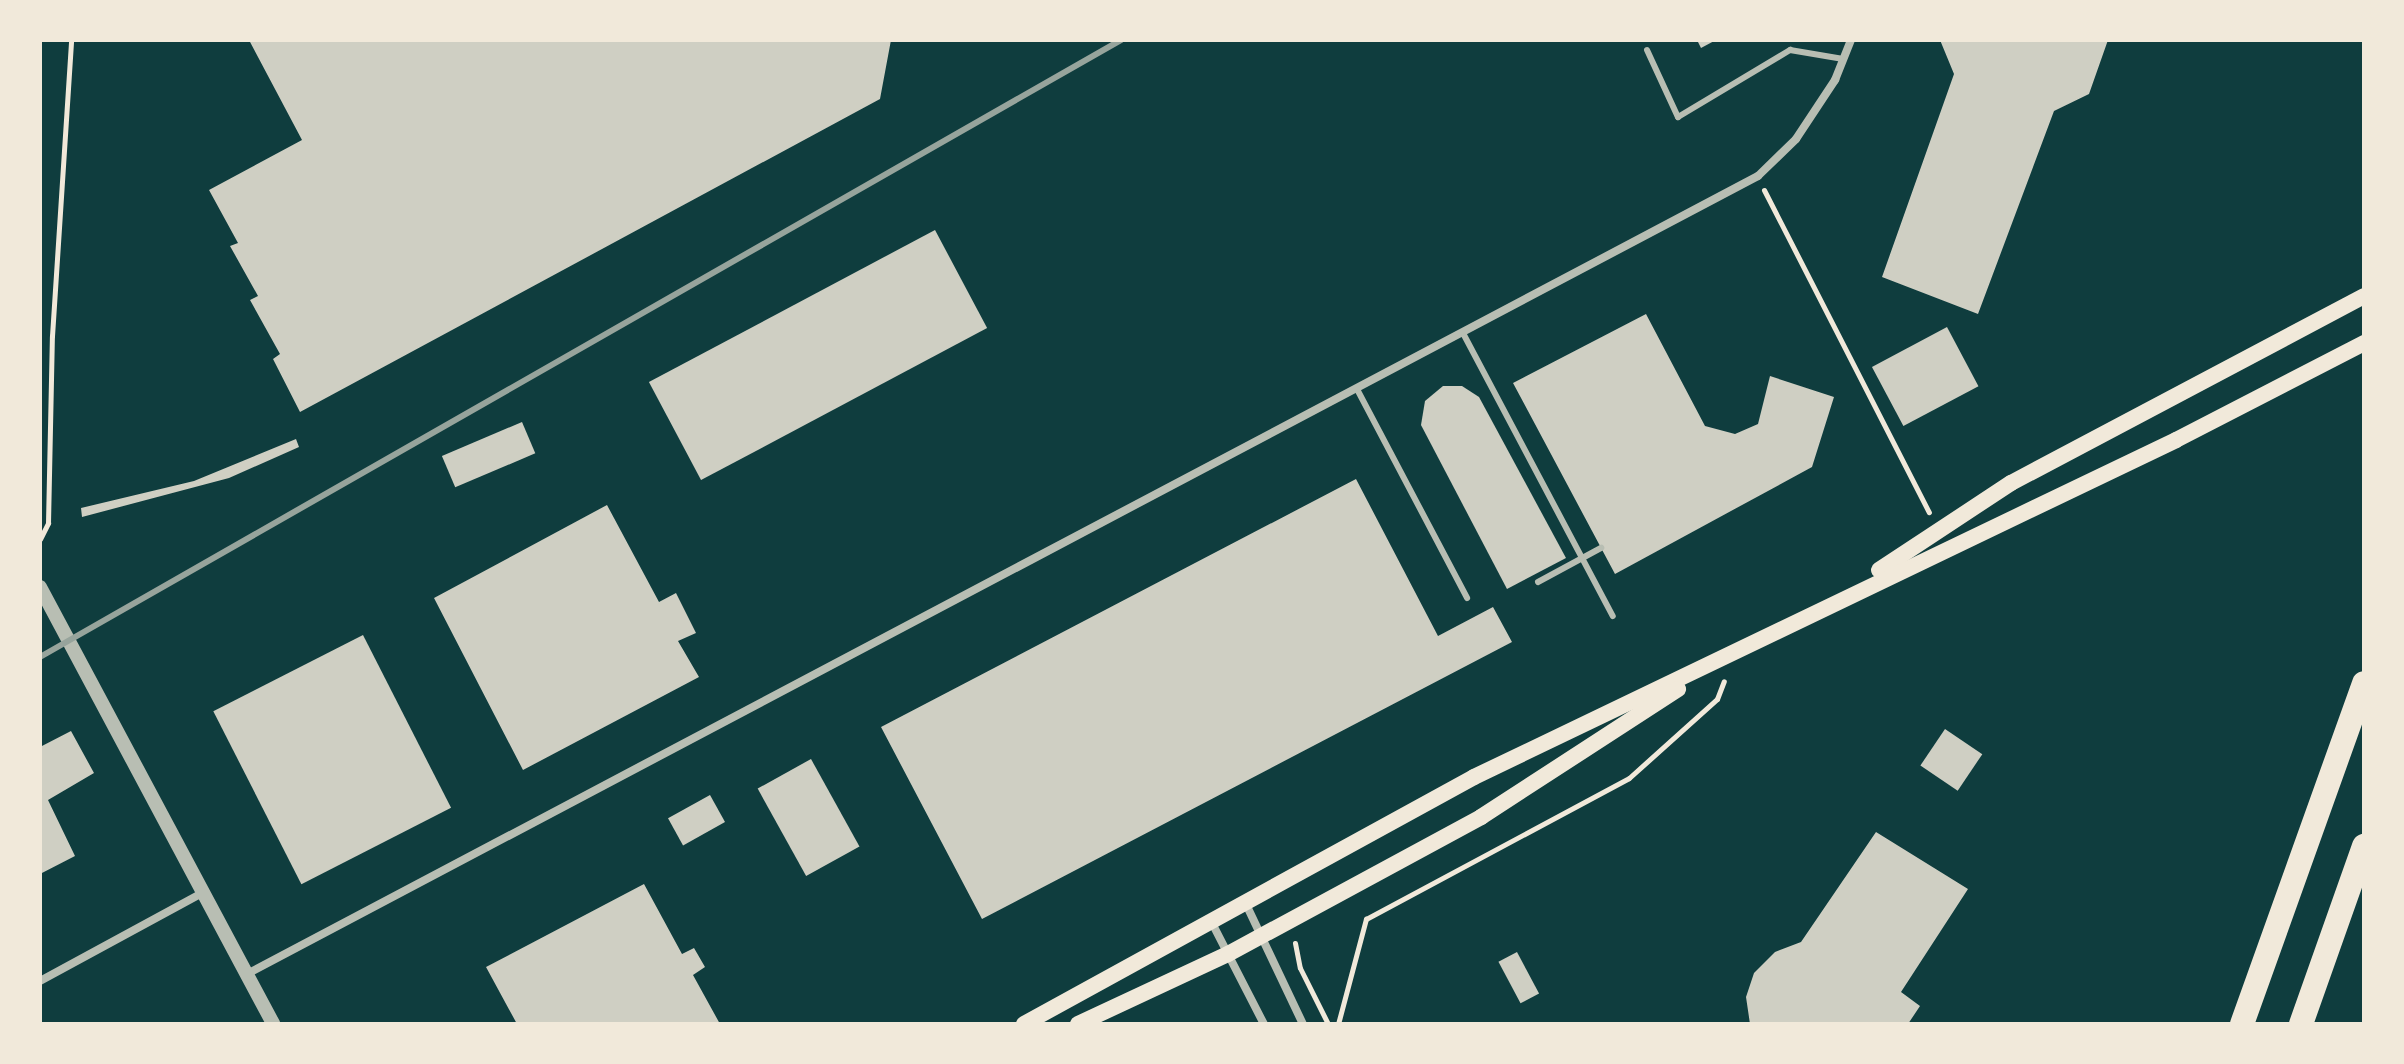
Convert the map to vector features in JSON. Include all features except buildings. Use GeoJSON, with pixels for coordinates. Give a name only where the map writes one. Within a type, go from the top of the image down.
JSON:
{"type":"FeatureCollection","features":[{"type":"Feature","properties":{"kind":"highway"},"geometry":{"type":"LineString","coordinates":[[2242,1024],[2364,683]]}},
{"type":"Feature","properties":{"kind":"highway"},"geometry":{"type":"LineString","coordinates":[[2301,1024],[2364,846]]}},
{"type":"Feature","properties":{"kind":"main road"},"geometry":{"type":"LineString","coordinates":[[1831,602],[2011,483],[2120,422],[2364,296]]}},
{"type":"Feature","properties":{"kind":"main road"},"geometry":{"type":"LineString","coordinates":[[1024,1024],[1474,777],[1733,654],[1831,602],[2176,440],[2364,343]]}},
{"type":"Feature","properties":{"kind":"main road"},"geometry":{"type":"LineString","coordinates":[[1078,1024],[1228,954],[1481,817],[1733,654]]}},
{"type":"Feature","properties":{"kind":"street"},"geometry":{"type":"LineString","coordinates":[[247,974],[1358,391],[1758,176],[1796,139],[1851,40]]}},
{"type":"Feature","properties":{"kind":"street"},"geometry":{"type":"LineString","coordinates":[[40,587],[273,1024]]}},
{"type":"Feature","properties":{"kind":"street"},"geometry":{"type":"LineString","coordinates":[[40,981],[202,893]]}},
{"type":"Feature","properties":{"kind":"street"},"geometry":{"type":"LineString","coordinates":[[1245,901],[1303,1024]]}},
{"type":"Feature","properties":{"kind":"street"},"geometry":{"type":"LineString","coordinates":[[1211,920],[1264,1024]]}},
{"type":"Feature","properties":{"kind":"lane"},"geometry":{"type":"LineString","coordinates":[[1647,50],[1678,117],[1790,50],[1843,59]]}},
{"type":"Feature","properties":{"kind":"lane"},"geometry":{"type":"LineString","coordinates":[[1464,335],[1613,616]]}},
{"type":"Feature","properties":{"kind":"lane"},"geometry":{"type":"LineString","coordinates":[[1358,391],[1467,598]]}},
{"type":"Feature","properties":{"kind":"lane"},"geometry":{"type":"LineString","coordinates":[[1538,582],[1601,548]]}},
{"type":"Feature","properties":{"kind":"path"},"geometry":{"type":"LineString","coordinates":[[40,539],[48,523],[52,336],[71,40]]}},
{"type":"Feature","properties":{"kind":"path"},"geometry":{"type":"LineString","coordinates":[[1758,176],[1938,531]]}},
{"type":"Feature","properties":{"kind":"path"},"geometry":{"type":"LineString","coordinates":[[1338,1024],[1366,919],[1629,778],[1717,699],[1733,654]]}},
{"type":"Feature","properties":{"kind":"path"},"geometry":{"type":"LineString","coordinates":[[1289,920],[1300,968],[1328,1024]]}},
{"type":"Feature","properties":{"kind":"railway"},"geometry":{"type":"LineString","coordinates":[[40,657],[1121,40]]}}]}
